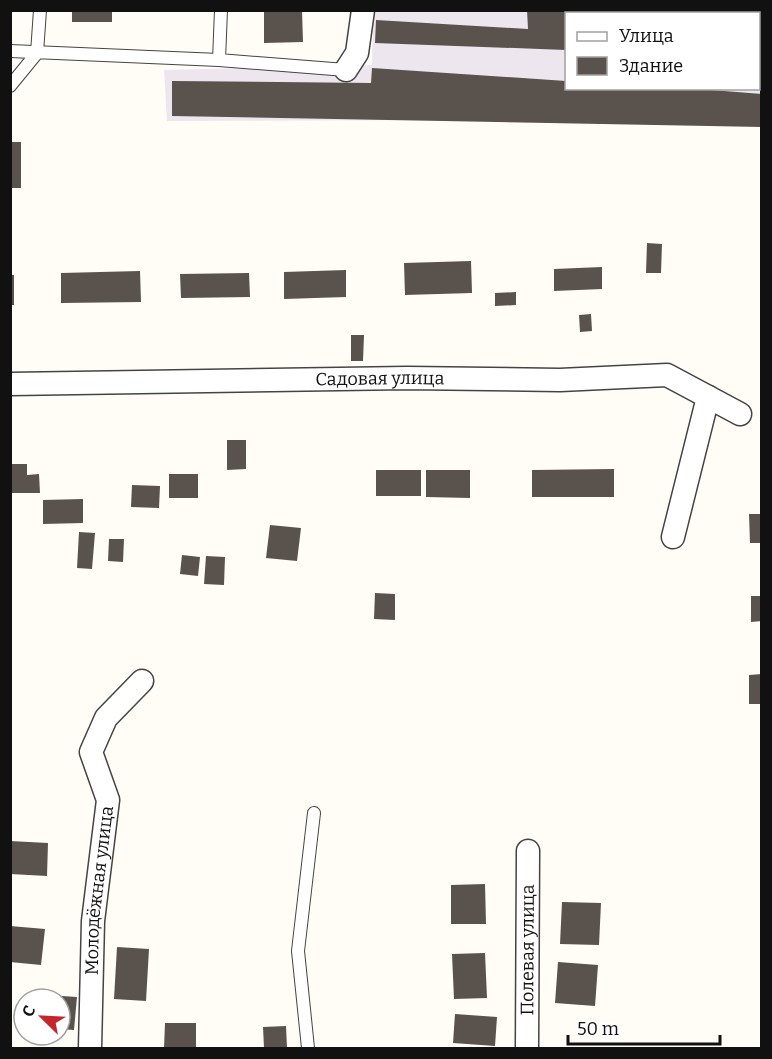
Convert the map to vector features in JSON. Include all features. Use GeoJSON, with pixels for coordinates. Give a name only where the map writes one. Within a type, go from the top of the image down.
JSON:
{"type":"FeatureCollection","features":[{"type":"Feature","properties":{"kind":"street"},"geometry":{"type":"LineString","coordinates":[[346,70],[357,53],[363,10]]}},
{"type":"Feature","properties":{"kind":"street","name":"Садовая улица"},"geometry":{"type":"LineString","coordinates":[[10,384],[407,378],[560,380],[667,375],[740,414]]}},
{"type":"Feature","properties":{"kind":"street"},"geometry":{"type":"LineString","coordinates":[[673,537],[708,397]]}},
{"type":"Feature","properties":{"kind":"street","name":"Молодёжная улица"},"geometry":{"type":"LineString","coordinates":[[90,1048],[93,921],[108,800],[91,752],[106,718],[142,681]]}},
{"type":"Feature","properties":{"kind":"street","name":"Полевая улица"},"geometry":{"type":"LineString","coordinates":[[527,1048],[528,851]]}},
{"type":"Feature","properties":{"kind":"lane"},"geometry":{"type":"LineString","coordinates":[[10,86],[37,53],[40,10]]}},
{"type":"Feature","properties":{"kind":"lane"},"geometry":{"type":"LineString","coordinates":[[219,60],[221,10]]}},
{"type":"Feature","properties":{"kind":"lane"},"geometry":{"type":"LineString","coordinates":[[10,51],[219,60],[346,70]]}},
{"type":"Feature","properties":{"kind":"lane"},"geometry":{"type":"LineString","coordinates":[[308,1048],[298,951],[314,813]]}},
{"type":"Feature","properties":{"kind":"shaded area"},"geometry":{"type":"Polygon","coordinates":[[[373,11],[761,11],[761,119],[167,121],[164,70],[372,65],[373,11]]]}},
{"type":"Feature","properties":{"kind":"building"},"geometry":{"type":"Polygon","coordinates":[[[72,10],[112,10],[112,22],[72,22],[72,10]]]}},
{"type":"Feature","properties":{"kind":"building"},"geometry":{"type":"Polygon","coordinates":[[[264,10],[302,10],[303,42],[264,43],[264,10]]]}},
{"type":"Feature","properties":{"kind":"building"},"geometry":{"type":"Polygon","coordinates":[[[527,10],[758,12],[565,12],[565,50],[375,43],[376,20],[528,29],[527,10]]]}},
{"type":"Feature","properties":{"kind":"building"},"geometry":{"type":"Polygon","coordinates":[[[760,12],[762,12],[762,54],[760,54],[760,12]]]}},
{"type":"Feature","properties":{"kind":"building"},"geometry":{"type":"Polygon","coordinates":[[[372,68],[565,81],[565,90],[711,90],[762,94],[762,127],[172,116],[172,81],[371,83],[372,68]]]}},
{"type":"Feature","properties":{"kind":"building"},"geometry":{"type":"Polygon","coordinates":[[[10,142],[21,142],[21,188],[10,188],[10,142]]]}},
{"type":"Feature","properties":{"kind":"building"},"geometry":{"type":"Polygon","coordinates":[[[647,243],[662,244],[661,273],[646,273],[647,243]]]}},
{"type":"Feature","properties":{"kind":"building"},"geometry":{"type":"Polygon","coordinates":[[[471,261],[472,293],[405,295],[404,263],[471,261]]]}},
{"type":"Feature","properties":{"kind":"building"},"geometry":{"type":"Polygon","coordinates":[[[602,267],[602,289],[554,291],[554,269],[602,267]]]}},
{"type":"Feature","properties":{"kind":"building"},"geometry":{"type":"Polygon","coordinates":[[[346,270],[346,297],[284,299],[284,272],[346,270]]]}},
{"type":"Feature","properties":{"kind":"building"},"geometry":{"type":"Polygon","coordinates":[[[140,271],[141,302],[61,303],[61,273],[140,271]]]}},
{"type":"Feature","properties":{"kind":"building"},"geometry":{"type":"Polygon","coordinates":[[[249,273],[250,297],[181,298],[180,274],[249,273]]]}},
{"type":"Feature","properties":{"kind":"building"},"geometry":{"type":"Polygon","coordinates":[[[10,275],[14,275],[14,305],[10,305],[10,275]]]}},
{"type":"Feature","properties":{"kind":"building"},"geometry":{"type":"Polygon","coordinates":[[[516,292],[516,305],[495,306],[495,293],[516,292]]]}},
{"type":"Feature","properties":{"kind":"building"},"geometry":{"type":"Polygon","coordinates":[[[591,314],[592,331],[580,332],[579,315],[591,314]]]}},
{"type":"Feature","properties":{"kind":"building"},"geometry":{"type":"Polygon","coordinates":[[[351,335],[364,335],[363,361],[351,361],[351,335]]]}},
{"type":"Feature","properties":{"kind":"building"},"geometry":{"type":"Polygon","coordinates":[[[227,440],[246,440],[246,469],[227,470],[227,440]]]}},
{"type":"Feature","properties":{"kind":"building"},"geometry":{"type":"Polygon","coordinates":[[[10,464],[27,464],[27,475],[39,474],[40,493],[10,493],[10,464]]]}},
{"type":"Feature","properties":{"kind":"building"},"geometry":{"type":"Polygon","coordinates":[[[614,469],[614,497],[532,497],[532,470],[614,469]]]}},
{"type":"Feature","properties":{"kind":"building"},"geometry":{"type":"Polygon","coordinates":[[[376,470],[421,470],[421,496],[376,496],[376,470]]]}},
{"type":"Feature","properties":{"kind":"building"},"geometry":{"type":"Polygon","coordinates":[[[426,470],[470,470],[470,498],[426,497],[426,470]]]}},
{"type":"Feature","properties":{"kind":"building"},"geometry":{"type":"Polygon","coordinates":[[[169,474],[198,474],[198,498],[169,498],[169,474]]]}},
{"type":"Feature","properties":{"kind":"building"},"geometry":{"type":"Polygon","coordinates":[[[132,485],[160,486],[159,508],[131,507],[132,485]]]}},
{"type":"Feature","properties":{"kind":"building"},"geometry":{"type":"Polygon","coordinates":[[[83,499],[83,523],[43,524],[43,500],[83,499]]]}},
{"type":"Feature","properties":{"kind":"building"},"geometry":{"type":"Polygon","coordinates":[[[749,514],[762,514],[762,543],[750,543],[749,514]]]}},
{"type":"Feature","properties":{"kind":"building"},"geometry":{"type":"Polygon","coordinates":[[[270,525],[301,528],[297,561],[266,558],[270,525]]]}},
{"type":"Feature","properties":{"kind":"building"},"geometry":{"type":"Polygon","coordinates":[[[79,532],[95,533],[92,569],[77,568],[79,532]]]}},
{"type":"Feature","properties":{"kind":"building"},"geometry":{"type":"Polygon","coordinates":[[[109,539],[124,539],[123,562],[108,561],[109,539]]]}},
{"type":"Feature","properties":{"kind":"building"},"geometry":{"type":"Polygon","coordinates":[[[182,555],[200,557],[198,576],[180,574],[182,555]]]}},
{"type":"Feature","properties":{"kind":"building"},"geometry":{"type":"Polygon","coordinates":[[[206,556],[225,557],[224,585],[204,584],[206,556]]]}},
{"type":"Feature","properties":{"kind":"building"},"geometry":{"type":"Polygon","coordinates":[[[375,593],[395,594],[395,620],[374,619],[375,593]]]}},
{"type":"Feature","properties":{"kind":"building"},"geometry":{"type":"Polygon","coordinates":[[[751,596],[762,596],[762,621],[751,622],[751,596]]]}},
{"type":"Feature","properties":{"kind":"building"},"geometry":{"type":"Polygon","coordinates":[[[762,674],[762,704],[749,704],[749,675],[762,674]]]}},
{"type":"Feature","properties":{"kind":"building"},"geometry":{"type":"Polygon","coordinates":[[[10,841],[48,843],[47,876],[10,874],[10,841]]]}},
{"type":"Feature","properties":{"kind":"building"},"geometry":{"type":"Polygon","coordinates":[[[485,884],[486,924],[451,924],[451,885],[485,884]]]}},
{"type":"Feature","properties":{"kind":"building"},"geometry":{"type":"Polygon","coordinates":[[[562,902],[601,903],[599,945],[560,944],[562,902]]]}},
{"type":"Feature","properties":{"kind":"building"},"geometry":{"type":"Polygon","coordinates":[[[10,926],[45,929],[41,965],[10,962],[10,926]]]}},
{"type":"Feature","properties":{"kind":"building"},"geometry":{"type":"Polygon","coordinates":[[[117,947],[149,949],[146,1001],[114,999],[117,947]]]}},
{"type":"Feature","properties":{"kind":"building"},"geometry":{"type":"Polygon","coordinates":[[[485,953],[487,998],[454,999],[452,954],[485,953]]]}},
{"type":"Feature","properties":{"kind":"building"},"geometry":{"type":"Polygon","coordinates":[[[558,962],[598,965],[595,1006],[555,1003],[558,962]]]}},
{"type":"Feature","properties":{"kind":"building"},"geometry":{"type":"Polygon","coordinates":[[[72,997],[77,997],[74,1030],[72,1030],[72,997]]]}},
{"type":"Feature","properties":{"kind":"building"},"geometry":{"type":"Polygon","coordinates":[[[455,1014],[497,1017],[495,1046],[453,1043],[455,1014]]]}},
{"type":"Feature","properties":{"kind":"building"},"geometry":{"type":"Polygon","coordinates":[[[165,1023],[196,1023],[196,1048],[164,1048],[165,1023]]]}},
{"type":"Feature","properties":{"kind":"building"},"geometry":{"type":"Polygon","coordinates":[[[286,1026],[287,1048],[264,1048],[263,1027],[286,1026]]]}}]}
